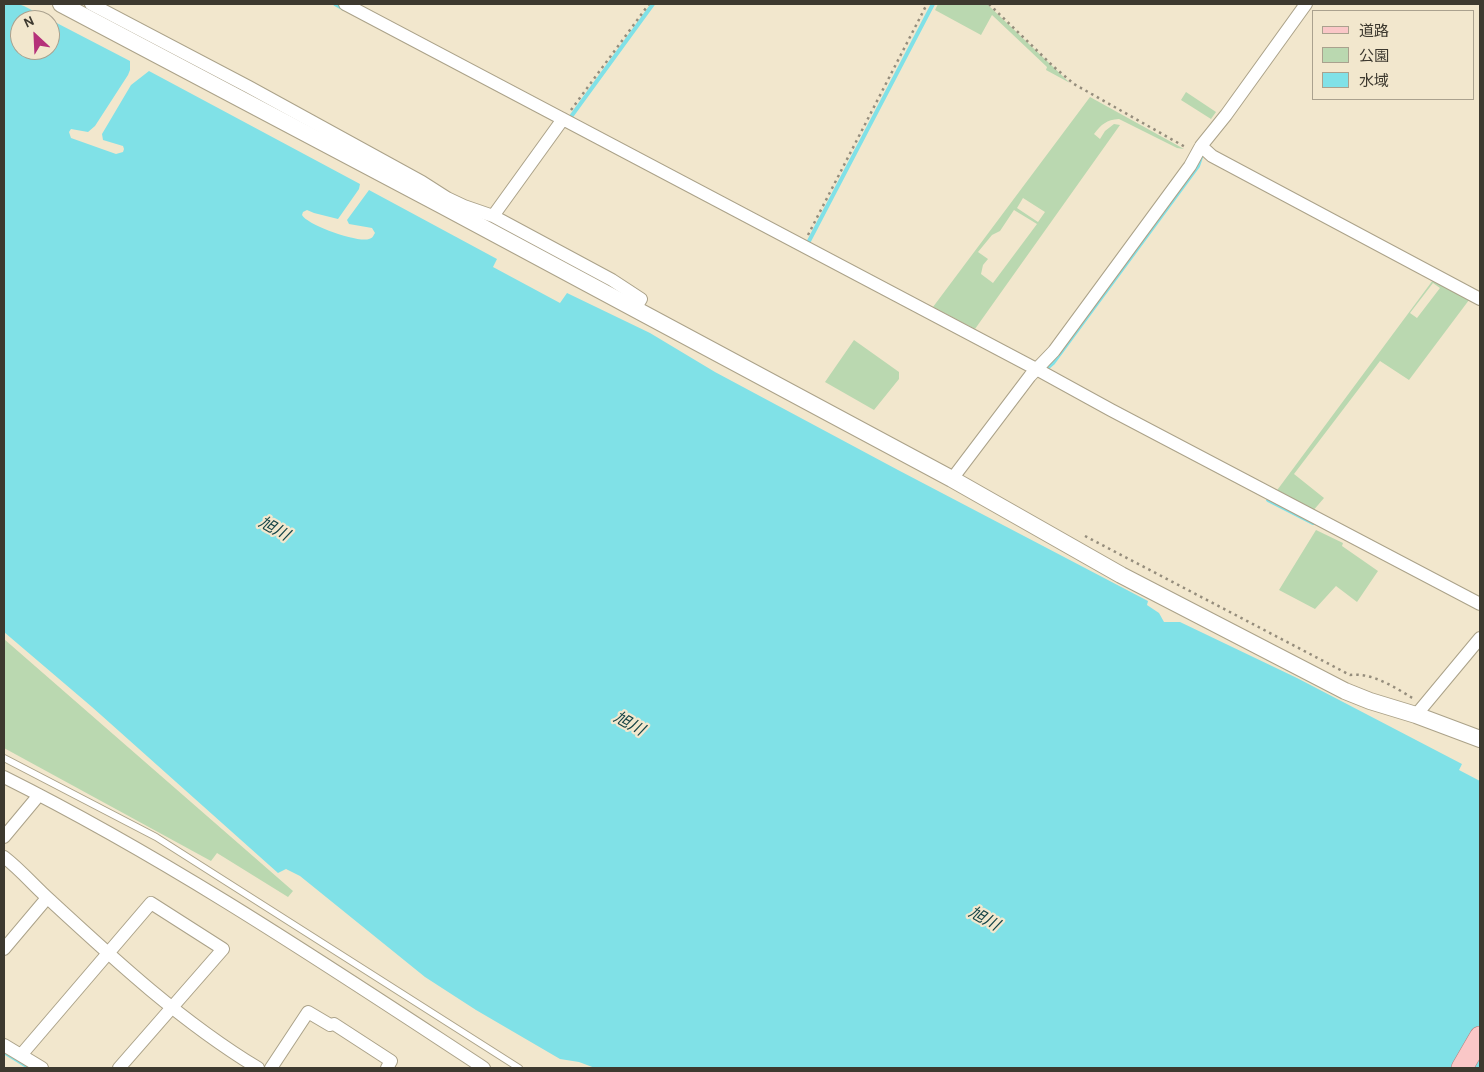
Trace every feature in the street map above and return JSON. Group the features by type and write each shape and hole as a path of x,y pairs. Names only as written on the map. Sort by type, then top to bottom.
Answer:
{"main road":[{"path":"1462,1068 1480,1037"}],"street":[{"path":"60,4 445,202 635,309 952,479 1121,574 1346,691 1370,701 1420,710 1478,740"},
{"path":"91,4 422,182 445,202 493,216 612,280 641,299 635,309"},
{"path":"345,4 560,122 803,245 1037,372 1480,604"},
{"path":"952,479 1072,328 1306,4"},
{"path":"493,216 560,122"},
{"path":"1202,150 1479,297"},
{"path":"1420,710 1480,638"},
{"path":"4,777 171,868 272,930 484,1068"},
{"path":"4,837 39,795"},
{"path":"4,857 47,898 172,1008 207,1035 258,1068"},
{"path":"4,949 47,898"},
{"path":"21,1055 152,903 223,949 119,1068"},
{"path":"271,1068 308,1012 330,1025 334,1024 391,1060 387,1068"},
{"path":"4,1045 42,1068"}],"lane":[{"path":"4,758 156,837 519,1068"}],"path":[{"path":"560,122 571,110 649,4"},
{"path":"803,245 927,4"},
{"path":"989,4 1074,84 1202,150"},
{"path":"1081,534 1350,675 1359,673 1401,691 1420,710"}],"green space":[{"path":"938,4 987,4 1070,83 1046,70 1047,67 992,15 981,35 935,10"},
{"path":"1186,92 1216,112 1211,119 1181,100"},
{"path":"1090,97 1184,149 1177,148 1119,119 1105,123 1094,134 1100,139 1105,131 1114,124 1120,125 975,329 933,307","holes":["1023,198 1045,212 1038,222 1017,208","1014,210 1037,224 993,283 981,274 983,265 988,259 978,252 992,235 1000,231"]},
{"path":"1433,280 1469,300 1409,380 1380,361 1294,474 1324,498 1312,512 1275,493","holes":["1433,283 1440,288 1417,318 1410,313"]},
{"path":"854,340 899,372 899,379 874,410 825,382"},
{"path":"1316,530 1343,543 1342,546 1378,571 1357,602 1336,586 1315,609 1279,590"},
{"path":"4,639 293,891 288,897 217,853 211,861 4,748"}],"water":[{"name":"旭川","path":"4,4 18,4 32,10 10,10 10,60 60,60 60,25 130,61 128,75 95,126 88,132 71,129 69,132 71,138 116,154 123,152 123,146 103,140 102,134 131,85 149,71 360,184 359,189 338,219 307,210 303,212 302,215 313,224 344,236 363,240 371,238 375,233 372,228 349,224 347,220 369,190 497,259 493,267 560,303 567,293 650,333 715,372 1148,601 1147,605 1159,613 1164,622 1180,622 1297,678 1462,764 1459,770 1480,781 1480,1068 595,1068 579,1062 560,1059 476,1010 425,977 300,876 286,869 278,873 92,707 4,632"}],"waterway":[{"path":"335,4 344,9"},
{"path":"570,118 653,4"},
{"path":"809,241 933,4"},
{"path":"1045,370 1053,363 1198,166 1201,157"},
{"path":"1268,500 1313,523"},
{"path":"4,1052 30,1068"}]}
